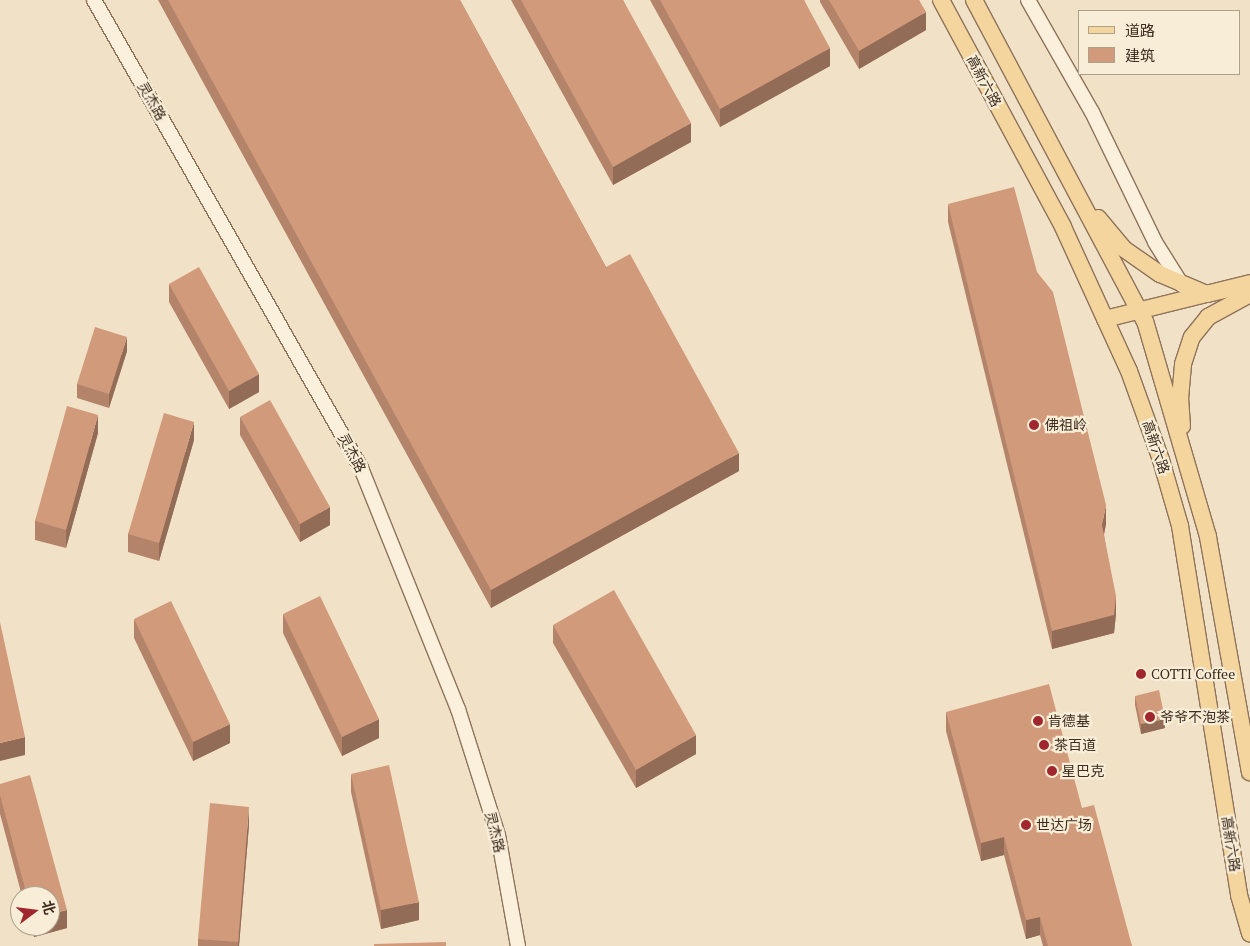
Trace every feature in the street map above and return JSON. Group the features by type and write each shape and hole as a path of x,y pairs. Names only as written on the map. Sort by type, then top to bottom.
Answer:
{"main road":[{"name":"高新六路","path":"940,0 1063,227 1108,325 1161,460 1180,526 1240,896 1250,934"},
{"name":"高新六路","path":"974,0 1079,194 1142,316 1208,537 1250,772"},
{"path":"1079,194 1124,249 1182,285 1207,294 1229,289"},
{"path":"1108,325 1250,283"},
{"path":"1142,316 1250,294"},
{"path":"1185,460 1180,399 1183,364 1192,337 1208,317 1250,294"},
{"path":"1240,896 1245,946"}],"street":[{"name":"灵杰路","path":"94,0 361,468 458,709 498,835 518,946"},
{"path":"1028,0 1092,112 1155,242 1182,285"}],"building":[{"path":"168,0 460,0 606,267 630,254 739,453 491,590"},
{"path":"521,0 623,0 691,123 613,167"},
{"path":"660,0 804,0 830,48 720,109"},
{"path":"829,0 919,0 926,12 859,51"},
{"name":"佛祖岭","path":"1014,187 1037,272 1053,292 1106,505 1102,525 1116,596 1114,615 1052,631 948,204"},
{"path":"199,267 259,374 229,391 169,284"},
{"path":"95,327 127,337 109,394 77,384"},
{"path":"270,400 330,507 300,524 240,417"},
{"path":"67,406 98,415 66,530 35,521"},
{"path":"164,413 194,422 159,543 128,534"},
{"path":"614,590 696,735 636,770 553,625"},
{"path":"320,596 379,719 342,737 283,614"},
{"path":"171,601 230,724 193,742 134,619"},
{"path":"0,622 25,737 0,743"},
{"name":"世达广场","path":"1049,684 1082,808 1094,805 1132,946 1048,946 1040,917 1026,920 1004,837 981,843 946,712"},
{"name":"爷爷不泡茶","path":"1159,690 1165,719 1141,724 1135,696"},
{"path":"389,765 419,902 381,910 351,774"},
{"path":"30,775 67,910 60,912 60,886 24,886 0,795 0,784"},
{"path":"210,803 249,807 238,942 198,939"},
{"path":"446,942 446,946 374,946 374,944"}],"place":[{"name":"佛祖岭","path":"1034,425"},
{"name":"COTTI Coffee","path":"1141,674"},
{"name":"爷爷不泡茶","path":"1150,717"},
{"name":"肯德基","path":"1038,721"},
{"name":"茶百道","path":"1044,745"},
{"name":"星巴克","path":"1052,771"},
{"name":"世达广场","path":"1026,825"}]}
